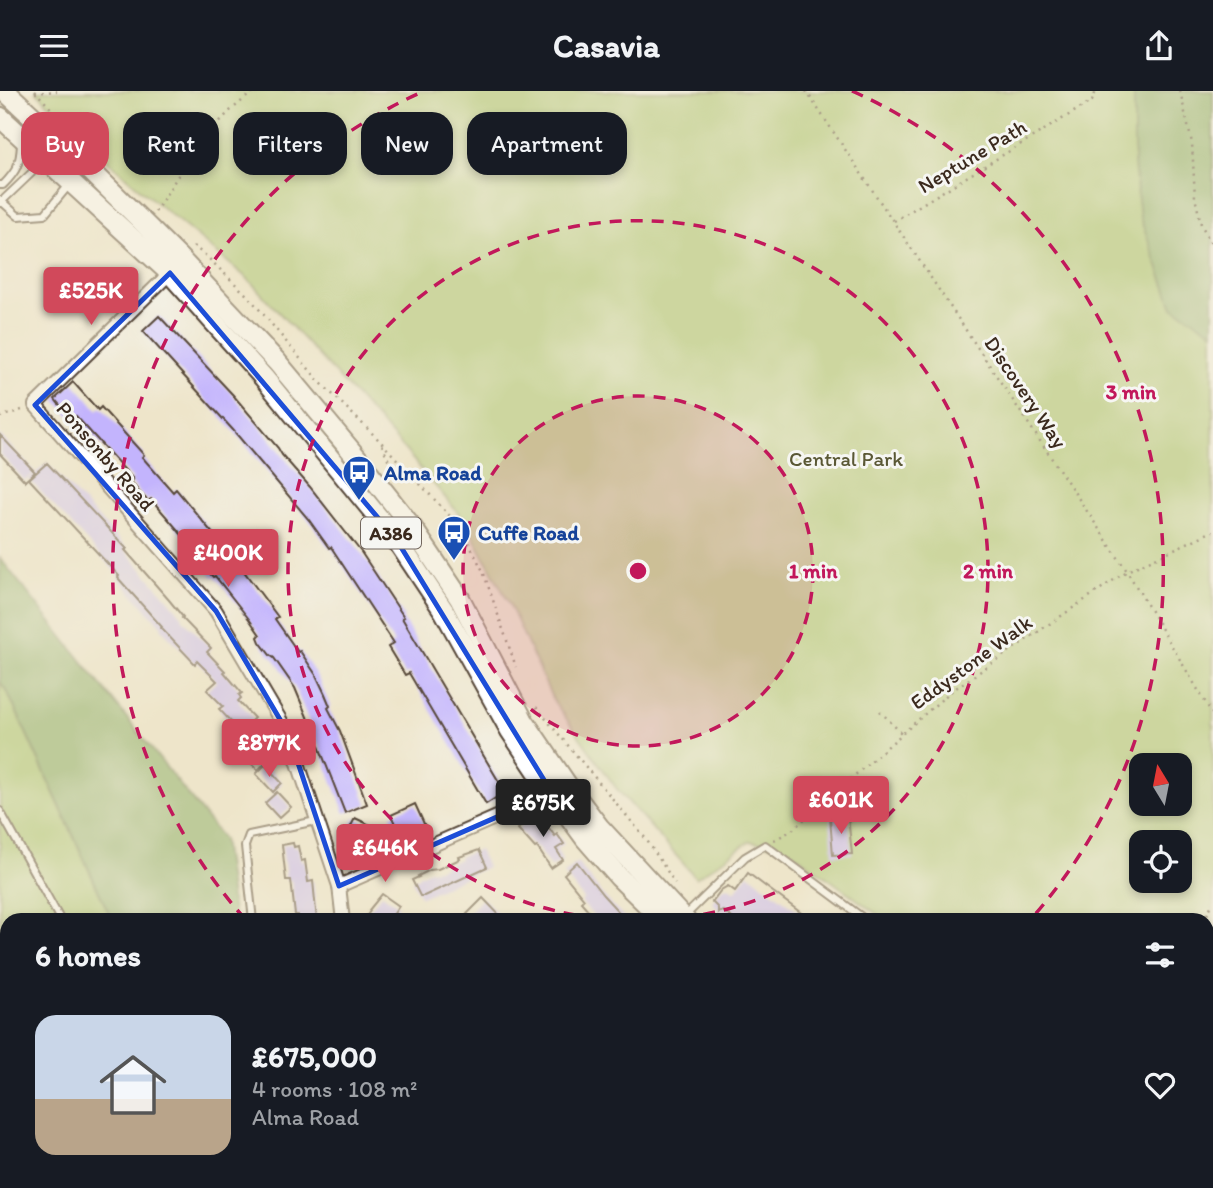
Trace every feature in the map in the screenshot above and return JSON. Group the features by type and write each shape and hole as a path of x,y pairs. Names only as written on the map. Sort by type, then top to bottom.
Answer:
{"main road":[{"name":"A386","path":"5,91 27,112"},
{"name":"A386","path":"0,117 21,136"},
{"name":"A386","path":"63,175 170,273 264,378 396,539 444,611 510,730 552,793 585,838 619,877 663,913"},
{"name":"A386","path":"94,175 159,237 277,362 411,526 460,599 523,720 567,785 665,913"}],"street":[{"name":"Ponsonby Road","path":"170,273 35,405 216,611 288,733 339,885 341,913"},
{"path":"339,885 552,793"}],"lane":[{"path":"0,185 4,185 16,172 21,156"},
{"path":"30,175 1,202 18,216 45,214 71,182 82,175"},
{"path":"0,811 57,913"},
{"path":"252,913 245,846 249,835 316,821"},
{"path":"677,913 745,857 765,845 856,913"}],"path":[{"path":"159,237 155,210 169,188 198,144 254,91"},
{"name":"Discovery Way","path":"806,91 1127,571 1213,715"},
{"name":"Neptune Path","path":"894,221 1092,101 1097,91"},
{"path":"1181,91 1192,143 1195,197 1200,224 1213,247"},
{"path":"0,417 35,405"},
{"name":"Eddystone Walk","path":"765,845 791,831 950,692 1127,571 1213,531"},
{"path":"880,711 902,734"}],"highlighted area":[{"path":"170,273 396,539 552,793 339,886 288,733 216,611 35,405"}],"green space":[{"name":"Central Park","path":"36,91 1213,91 1213,913 875,913 788,849 750,841 696,878 617,789 553,700 509,603 465,521 399,443 248,279 124,175 219,175 219,112 123,112 123,174 109,161 109,112 56,112"},
{"path":"1134,91 1213,91 1213,332 1173,307 1140,218 1134,164"},
{"path":"0,558 223,839 233,913 109,913 7,691 0,682"},
{"path":"0,682 7,691 109,913 0,913"}],"building":[{"path":"159,316 233,395 361,552 404,617 402,618 505,792 486,804 409,673 405,675 388,647 394,643 331,547 329,548 309,520 233,430 143,331"},
{"path":"73,382 98,410 101,407 173,492 176,489 278,617 275,619 316,675 367,804 345,813 295,688 260,642 260,635 249,619 151,499 148,501 139,492 130,481 133,479 76,416 73,419 55,399"},
{"path":"0,435 35,472 25,481 0,454"},
{"path":"47,463 127,549 125,550 182,618 211,648 207,652 242,693 238,701 254,718 249,723 258,733 255,735 274,754 258,770 244,756 251,749 232,729 235,726 219,709 223,706 207,690 217,681 197,661 195,664 161,628 119,576 29,479"},
{"path":"265,765 282,783 273,792 256,774"},
{"path":"277,792 291,807 279,818 265,803"},
{"path":"415,804 425,826 401,837 391,815"},
{"path":"533,814 538,819 541,818 564,844 556,849 563,860 551,868 537,847 535,848 518,829"},
{"path":"848,816 852,854 833,855 830,818"},
{"path":"355,818 379,829 369,852 344,840"},
{"path":"293,843 294,847 298,846 301,861 305,860 308,882 313,881 316,913 295,913 291,880 286,880 282,845"},
{"path":"479,850 487,867 420,896 412,880"},
{"path":"577,862 620,913 591,913 581,902 584,899 564,874"},
{"path":"748,873 801,913 718,913 718,908 712,902 721,890 728,886 735,891"},
{"path":"382,894 399,906 394,913 369,913"},
{"path":"483,898 497,913 468,913"}],"place":[{"name":"Alma Road","path":"359,502"},
{"name":"Cuffe Road","path":"454,562"}]}
